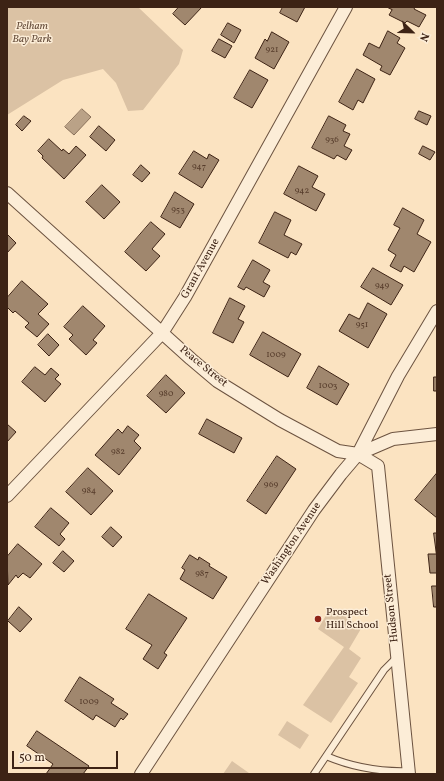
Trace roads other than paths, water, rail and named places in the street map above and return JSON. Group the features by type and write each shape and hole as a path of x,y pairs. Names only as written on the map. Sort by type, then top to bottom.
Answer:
{"street":[{"name":"Grant Avenue","path":"7,496 162,333 185,297 346,7"},
{"name":"Peace Street","path":"7,193 217,381 280,420 338,451 358,454"},
{"name":"Washington Avenue","path":"141,774 314,510 340,474 358,454 398,376 437,311"},
{"path":"358,454 393,439 437,434"},
{"name":"Hudson Street","path":"358,454 378,466 409,773"}],"lane":[{"path":"314,774 384,670 397,657"},
{"path":"326,756 360,767 409,773"}],"place":[{"name":"Prospect Hill School","path":"318,619"}],"park label":[{"name":"Pelham Bay Park","path":"32,33"}]}
